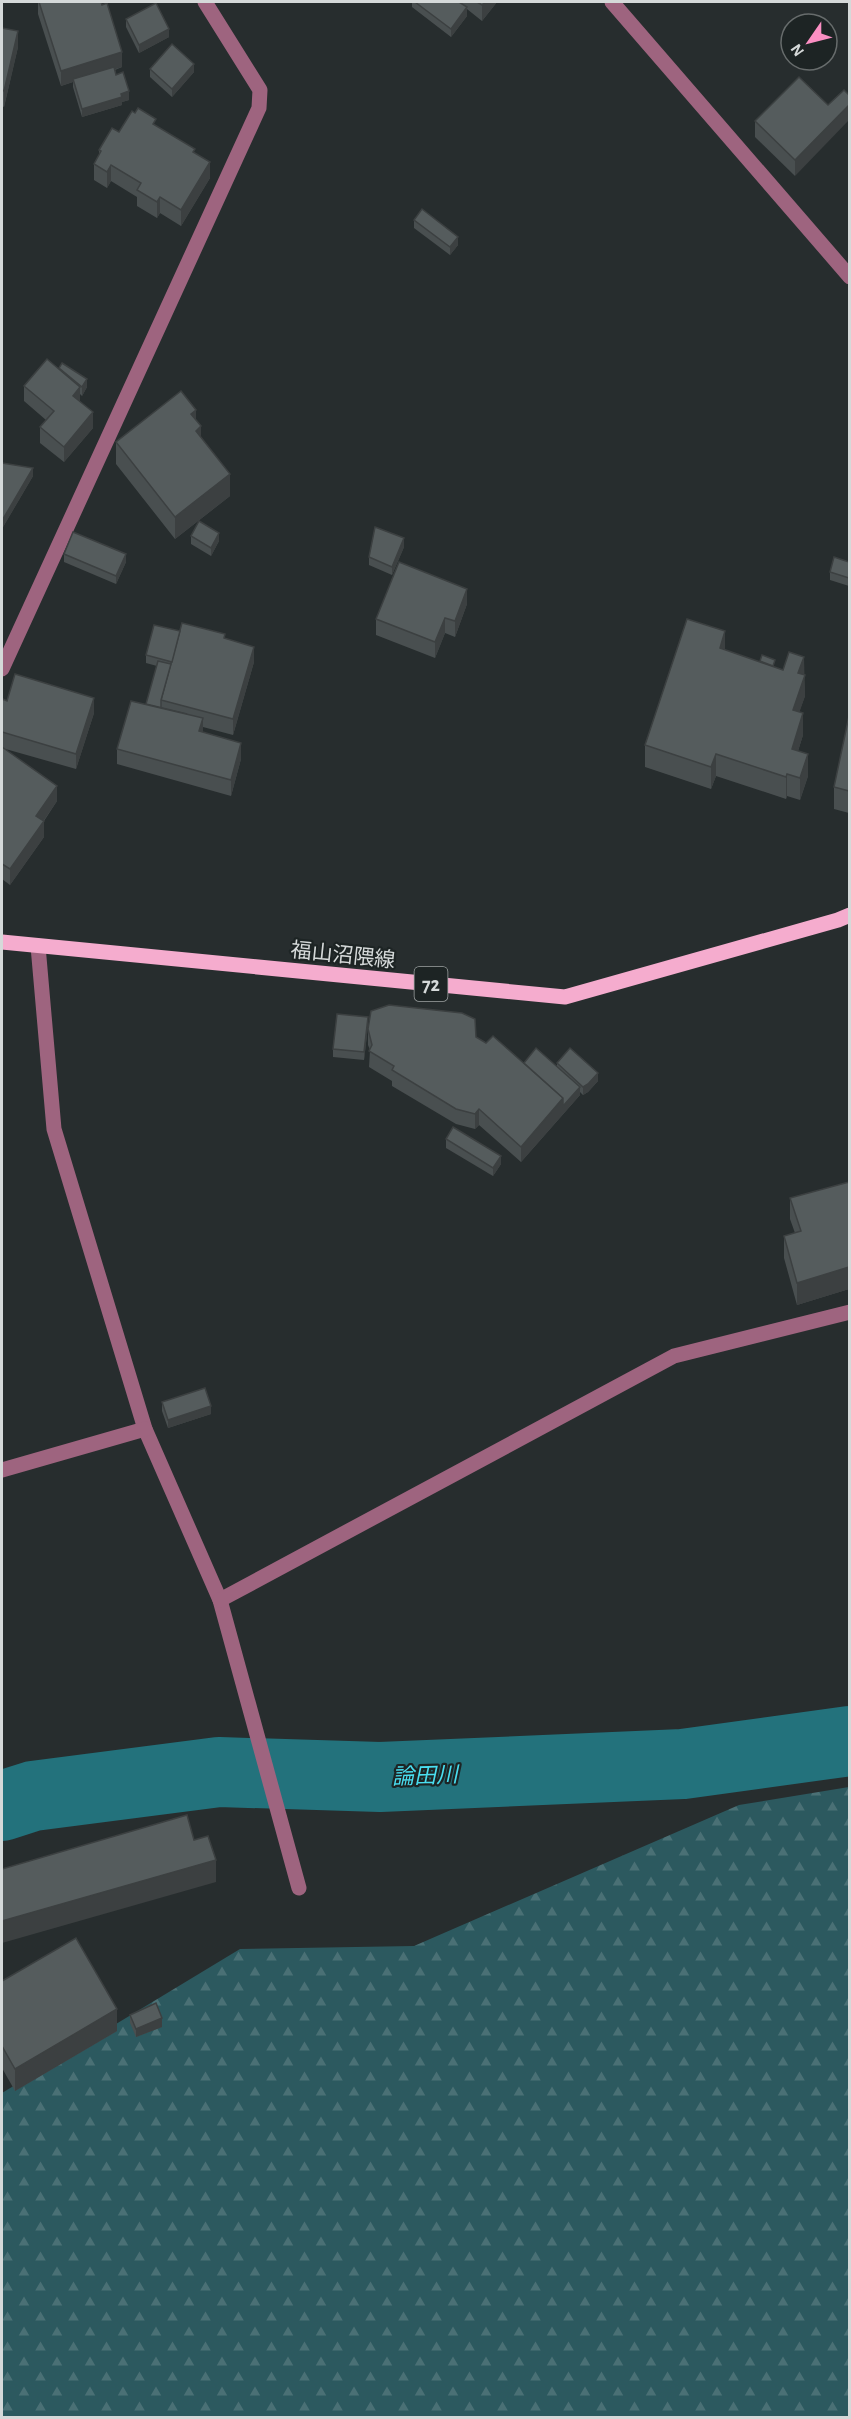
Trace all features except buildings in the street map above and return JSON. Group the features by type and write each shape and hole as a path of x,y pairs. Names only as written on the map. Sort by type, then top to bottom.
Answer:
{"main road":[{"name":"福山沼隈線","path":"2,942 564,998 849,915"}],"street":[{"path":"2,669 259,108 260,90 205,2"},
{"path":"612,2 849,277"},
{"path":"38,946 54,1129 145,1429 220,1600 299,1888"},
{"path":"220,1600 674,1356 849,1312"},
{"path":"2,1470 145,1429"}],"green space":[{"path":"849,1787 849,2417 2,2418 2,2093 240,1949 414,1946 739,1805"}],"waterway":[{"name":"論田川","path":"2,1806 33,1796 219,1772 380,1777 683,1764 850,1741"}]}
